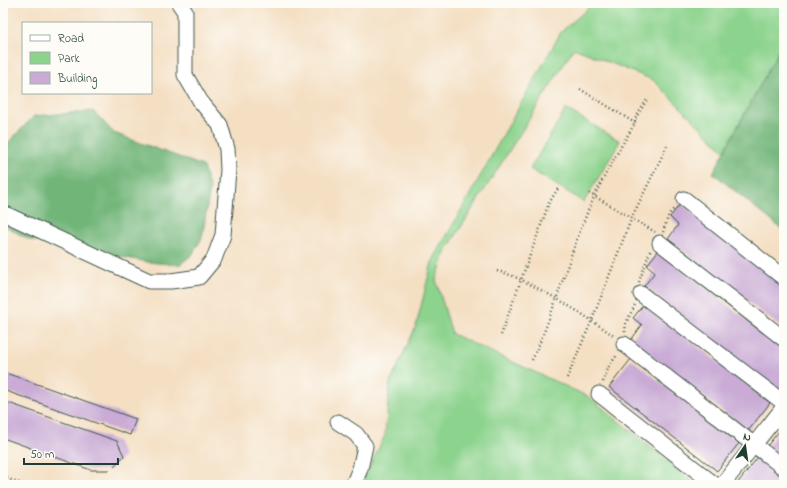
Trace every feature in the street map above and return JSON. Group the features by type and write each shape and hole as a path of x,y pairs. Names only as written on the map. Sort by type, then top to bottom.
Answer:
{"street":[{"path":"3,213 149,281 171,281 199,277 214,259 222,235 228,170 227,149 220,125 201,102 185,75 185,12 179,3"},
{"path":"684,199 784,278"},
{"path":"658,238 784,339"},
{"path":"641,294 784,403"},
{"path":"624,344 784,468"},
{"path":"599,394 715,485"},
{"path":"722,485 784,407"},
{"path":"338,422 356,434 365,446 360,469 353,485"}],"path":[{"path":"580,89 635,123"},
{"path":"532,360 595,196 612,161 648,98"},
{"path":"567,378 592,320 632,217 667,146"},
{"path":"501,334 549,203 559,186"},
{"path":"590,192 632,217 658,238"},
{"path":"497,271 521,279 557,298 592,320 624,344"},
{"path":"3,477 25,485"}],"green space":[{"path":"594,3 784,3 784,41 724,151 653,80 574,48 446,251 436,280 452,334 589,397 697,485 415,485 402,481 383,482 381,485 361,485 385,435 390,383 416,326 432,262 561,32"},
{"path":"784,41 784,231 713,173"},
{"path":"566,109 620,141 584,202 530,169"},
{"path":"93,111 114,133 203,166 210,189 202,238 192,255 179,265 148,262 30,240 3,225 3,148 34,116"}],"building":[{"path":"681,203 784,284 784,330 668,239 678,225 670,217"},
{"path":"658,251 784,349 784,386 779,392 644,286 655,272 647,265"},
{"path":"644,304 770,403 748,431 631,340 642,325 633,318"},
{"path":"631,359 739,443 717,471 609,387"},
{"path":"3,372 136,419 130,435 3,390"},
{"path":"3,401 117,441 124,456 110,470 91,470 3,438"},
{"path":"784,425 784,459 767,446"},
{"path":"758,457 784,478 784,485 736,485"}]}
